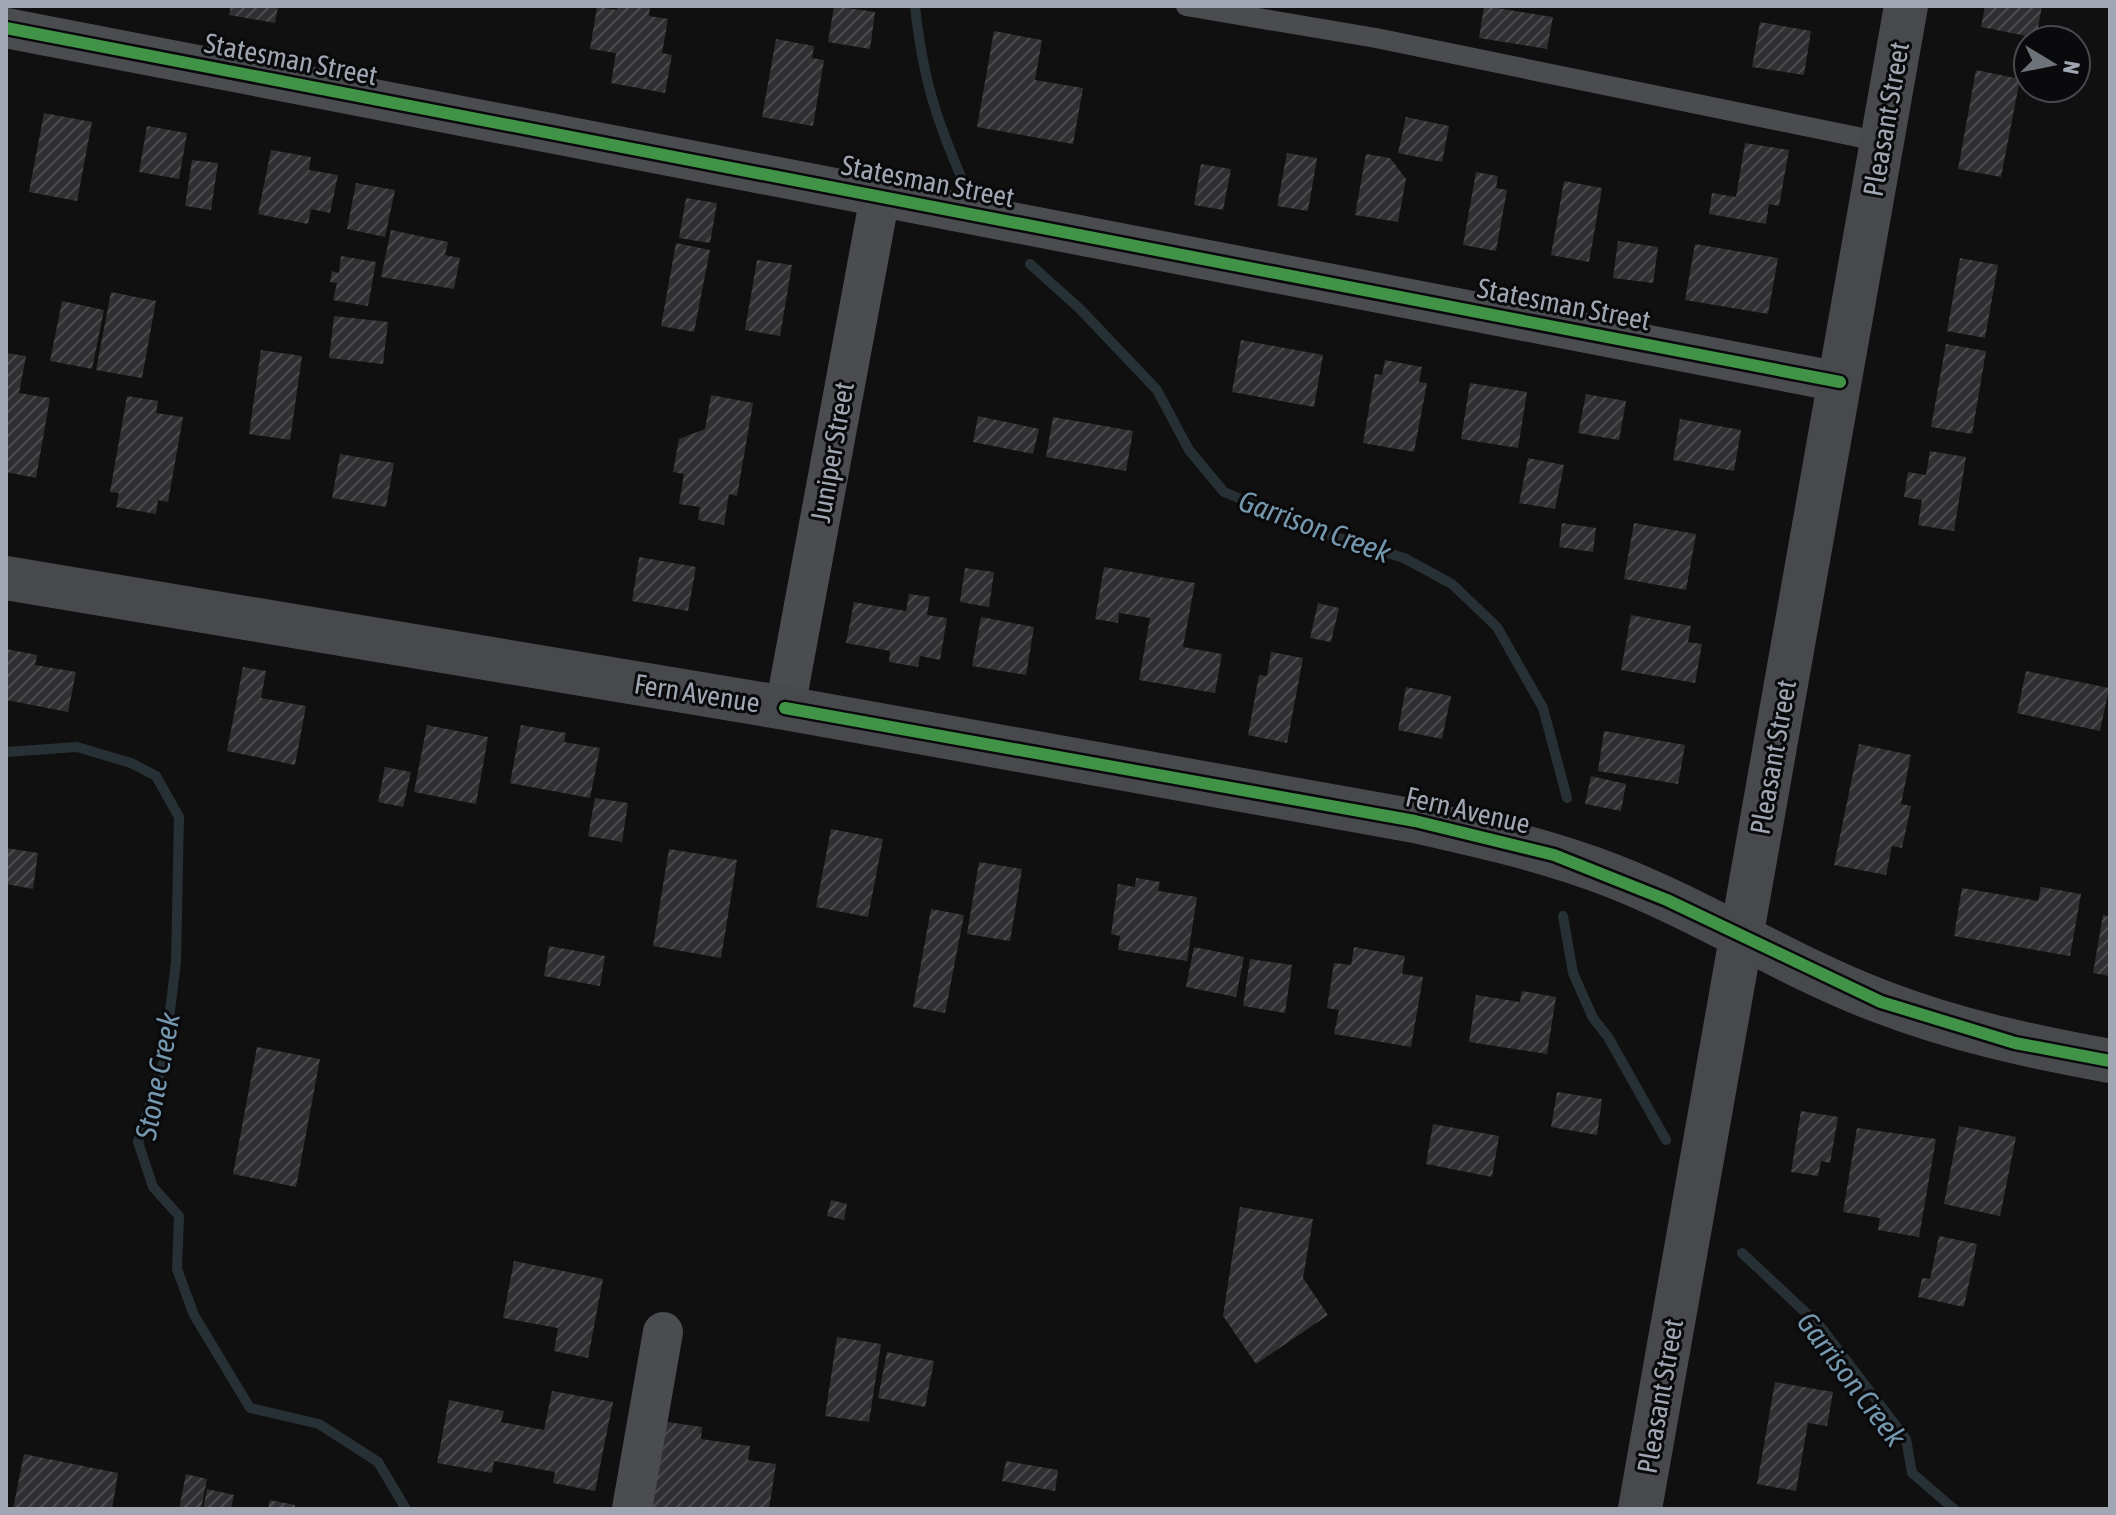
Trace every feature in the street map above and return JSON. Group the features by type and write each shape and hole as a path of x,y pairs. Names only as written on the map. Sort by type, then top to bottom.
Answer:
{"main road":[{"name":"Pleasant Street","path":"1640,1509 1906,6"},
{"name":"Fern Avenue","path":"6,578 785,708 1415,821 1487,837 1554,855 1615,877 1832,980 1922,1016 2015,1043 2110,1061"}],"street":[{"name":"Statesman Street","path":"6,28 1840,382"},
{"name":"Juniper Street","path":"785,708 880,196"},
{"path":"632,1509 663,1332"}],"lane":[{"path":"1186,6 1376,38 1882,142"}],"building":[{"path":"231,6 278,6 275,23 229,15"},
{"path":"617,6 650,6 649,16 668,19 662,53 672,55 665,93 611,83 616,53 590,49 597,7 617,10"},
{"path":"834,6 875,12 870,49 828,42"},
{"path":"1484,6 1553,17 1547,49 1479,38"},
{"path":"1985,6 2042,6 2039,24 2012,24 2012,33 1981,27"},
{"path":"1760,22 1811,31 1804,75 1752,67"},
{"path":"994,31 1042,40 1035,80 1083,88 1073,144 977,127"},
{"path":"776,39 814,46 812,58 824,60 813,126 762,117"},
{"path":"1976,70 2012,77 2012,104 2015,104 2001,177 1958,169"},
{"path":"44,113 92,122 77,201 29,192"},
{"path":"1406,117 1449,126 1442,162 1398,153"},
{"path":"147,126 187,133 179,179 139,172"},
{"path":"1745,143 1789,150 1779,206 1769,204 1766,224 1709,214 1712,193 1736,197"},
{"path":"271,150 311,157 309,170 338,175 330,213 311,209 308,224 258,214"},
{"path":"1287,153 1317,158 1308,211 1277,206"},
{"path":"1366,154 1390,158 1406,179 1398,222 1355,215"},
{"path":"192,160 218,163 211,210 185,206"},
{"path":"1201,164 1231,169 1223,210 1194,205"},
{"path":"1476,172 1498,176 1496,188 1507,190 1496,251 1463,245"},
{"path":"1564,181 1602,188 1589,262 1551,255"},
{"path":"356,183 395,190 385,237 347,229"},
{"path":"686,198 717,203 710,243 679,238"},
{"path":"391,230 448,242 445,255 460,258 454,289 381,277"},
{"path":"1618,241 1658,247 1653,283 1613,278"},
{"path":"676,243 710,250 694,332 661,326"},
{"path":"1695,244 1778,258 1768,314 1685,300"},
{"path":"341,256 376,262 368,306 333,300 337,283 330,282 332,271 339,273"},
{"path":"1960,258 1998,265 1985,338 1947,331"},
{"path":"757,260 792,265 780,336 745,330"},
{"path":"111,292 156,301 142,378 96,370"},
{"path":"62,301 104,310 92,369 50,361"},
{"path":"334,316 388,322 383,364 329,358"},
{"path":"1241,340 1323,355 1314,407 1232,392"},
{"path":"1946,344 1986,351 1972,434 1931,427"},
{"path":"261,350 302,356 290,440 249,434"},
{"path":"6,353 26,356 19,393 50,398 36,478 6,472"},
{"path":"1385,360 1422,367 1419,382 1427,383 1414,452 1363,443 1375,374 1382,375"},
{"path":"1470,383 1527,392 1518,448 1461,439"},
{"path":"1586,394 1626,401 1619,440 1578,433"},
{"path":"711,395 753,403 737,496 729,494 724,525 698,520 700,507 679,504 684,474 673,472 679,439 705,429"},
{"path":"127,396 158,401 156,413 183,417 168,502 158,500 156,514 116,507 119,493 110,492"},
{"path":"978,416 1039,429 1033,454 973,442"},
{"path":"1053,417 1133,431 1126,471 1046,457"},
{"path":"1680,419 1741,430 1734,471 1673,460"},
{"path":"1930,451 1966,457 1954,531 1918,525 1922,500 1904,497 1908,472 1926,475"},
{"path":"340,454 394,463 386,507 332,498"},
{"path":"1528,458 1564,465 1555,509 1519,503"},
{"path":"1562,523 1596,528 1593,552 1559,547"},
{"path":"1634,523 1696,534 1686,590 1624,579"},
{"path":"639,557 696,567 688,611 632,601"},
{"path":"1104,567 1195,583 1183,647 1222,654 1215,693 1139,680 1150,618 1119,613 1118,623 1095,619"},
{"path":"965,568 994,572 989,607 960,602"},
{"path":"909,594 930,597 927,615 947,618 940,660 920,656 918,667 889,662 890,651 846,643 854,602 906,611"},
{"path":"1318,603 1339,608 1331,642 1310,638"},
{"path":"1631,615 1691,626 1688,642 1702,644 1695,683 1621,670"},
{"path":"981,617 1034,627 1026,675 972,666"},
{"path":"6,649 37,655 35,665 76,672 68,712 6,700"},
{"path":"1271,652 1303,658 1287,743 1248,735 1259,675 1267,676"},
{"path":"243,667 266,671 261,698 306,706 295,765 227,751"},
{"path":"2026,671 2109,688 2100,731 2017,713"},
{"path":"1406,687 1451,696 1442,739 1398,730"},
{"path":"427,725 488,737 476,804 414,792"},
{"path":"521,725 566,733 564,742 600,748 590,798 510,783"},
{"path":"1604,731 1685,745 1678,784 1598,771"},
{"path":"1859,744 1911,755 1901,804 1911,806 1902,848 1892,846 1886,875 1834,865"},
{"path":"385,767 411,772 403,807 378,802"},
{"path":"1591,776 1626,784 1621,811 1585,804"},
{"path":"595,798 628,803 622,842 588,836"},
{"path":"831,829 883,839 868,917 816,907"},
{"path":"6,848 38,853 33,889 6,884"},
{"path":"669,849 737,860 721,958 653,946"},
{"path":"979,862 1022,869 1010,941 967,934"},
{"path":"1136,878 1160,882 1158,891 1197,897 1187,961 1118,950 1120,936 1111,934 1118,884 1135,887"},
{"path":"2041,887 2081,894 2070,956 1954,936 1962,888 2038,901"},
{"path":"931,909 964,915 945,1013 913,1007"},
{"path":"2103,915 2110,917 2110,976 2093,973"},
{"path":"549,946 605,956 600,986 544,976"},
{"path":"1194,947 1244,957 1236,997 1186,987"},
{"path":"1354,947 1405,956 1402,974 1423,977 1411,1047 1334,1034 1339,1010 1327,1008 1334,963 1351,965"},
{"path":"1250,959 1292,965 1285,1013 1243,1006"},
{"path":"1522,991 1556,997 1547,1054 1469,1042 1476,995 1520,1002"},
{"path":"257,1047 320,1059 296,1187 233,1174"},
{"path":"1557,1092 1602,1099 1597,1135 1551,1127"},
{"path":"1801,1111 1838,1117 1830,1163 1821,1161 1818,1176 1791,1172"},
{"path":"1433,1124 1499,1136 1492,1177 1426,1164"},
{"path":"1959,1126 2016,1137 2000,1216 1944,1204"},
{"path":"1857,1128 1936,1139 1919,1237 1878,1230 1880,1218 1843,1212"},
{"path":"831,1200 847,1204 844,1220 827,1216"},
{"path":"1240,1207 1313,1219 1303,1278 1328,1315 1256,1364 1223,1316"},
{"path":"1939,1236 1977,1244 1964,1307 1918,1297 1922,1278 1930,1279"},
{"path":"514,1261 603,1279 588,1358 554,1351 558,1328 503,1318"},
{"path":"837,1337 881,1344 869,1422 825,1416"},
{"path":"887,1352 934,1361 925,1407 878,1398"},
{"path":"1775,1382 1833,1392 1827,1426 1808,1423 1796,1491 1757,1484"},
{"path":"552,1391 613,1402 595,1491 553,1483 555,1472 494,1461 492,1473 437,1463 449,1400 504,1411 501,1422 544,1430"},
{"path":"661,1421 702,1427 701,1439 750,1446 748,1460 776,1464 769,1509 648,1509"},
{"path":"24,1454 118,1473 112,1509 13,1509"},
{"path":"1006,1461 1058,1470 1055,1491 1002,1481"},
{"path":"186,1474 207,1479 201,1509 179,1509"},
{"path":"207,1489 234,1495 231,1509 203,1509"},
{"path":"270,1500 295,1505 294,1509 268,1509"}],"waterway":[{"name":"Garrison Creek","path":"915,6 932,99 965,186"},
{"name":"Garrison Creek","path":"1030,264 1080,309 1157,390 1189,450 1224,492 1326,534 1404,558 1452,584 1497,627 1543,708 1567,798"},
{"name":"Stone Creek","path":"6,752 77,747 131,763 156,776 179,817 176,962 164,1060 138,1142 153,1187 179,1216 177,1269 194,1315 250,1408 319,1424 378,1462 406,1509"},
{"name":"Garrison Creek","path":"1563,916 1573,973 1593,1018 1608,1037 1666,1140"},
{"name":"Garrison Creek","path":"1742,1253 1820,1326 1906,1439 1912,1473 1954,1509"}],"cycle path":[{"path":"6,28 1840,382"},
{"path":"785,708 1415,821 1554,855 1667,900 1881,1002 2015,1043 2110,1061"}]}
